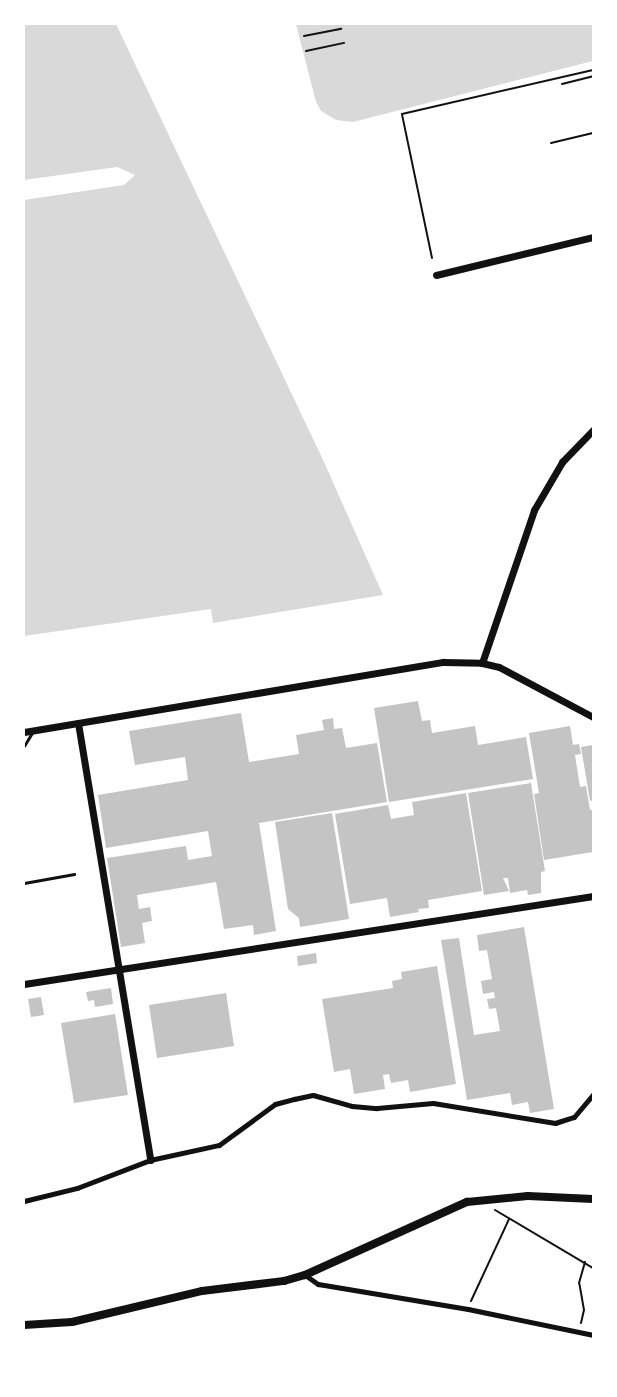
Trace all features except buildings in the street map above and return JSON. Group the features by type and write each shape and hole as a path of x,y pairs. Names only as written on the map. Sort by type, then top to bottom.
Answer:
{"main road":[{"path":"24,1325 72,1322 202,1291 284,1282 305,1275 447,1209 492,1198 528,1196 593,1199"}],"street":[{"path":"436,275 593,237"},
{"path":"482,663 534,510 562,462 593,430"},
{"path":"24,732 443,662 482,663 513,673 593,716"},
{"path":"78,724 117,970 150,1160"},
{"path":"24,984 593,896"},
{"path":"24,1201 77,1188 150,1160 219,1145 275,1104 313,1095 352,1106 377,1108 433,1103 555,1123 574,1117 593,1094"},
{"path":"305,1275 318,1284 468,1309 593,1335"}],"lane":[{"path":"24,746 33,730"},
{"path":"24,883 74,874"}],"path":[{"path":"304,36 341,28"},
{"path":"306,51 344,43"},
{"path":"432,258 402,114 593,70"},
{"path":"562,84 593,76"},
{"path":"551,143 593,133"},
{"path":"492,1198 496,1211 593,1268"},
{"path":"468,1308 509,1219"},
{"path":"579,1332 584,1310 579,1283 585,1262"}],"shaded area":[{"path":"24,24 116,24 324,462 383,595 213,623 211,609 24,636"},
{"path":"296,24 593,24 593,61 353,122 336,120 321,111 316,102"}],"pier":[{"path":"117,167 135,175 124,185 24,200 24,180"}]}
